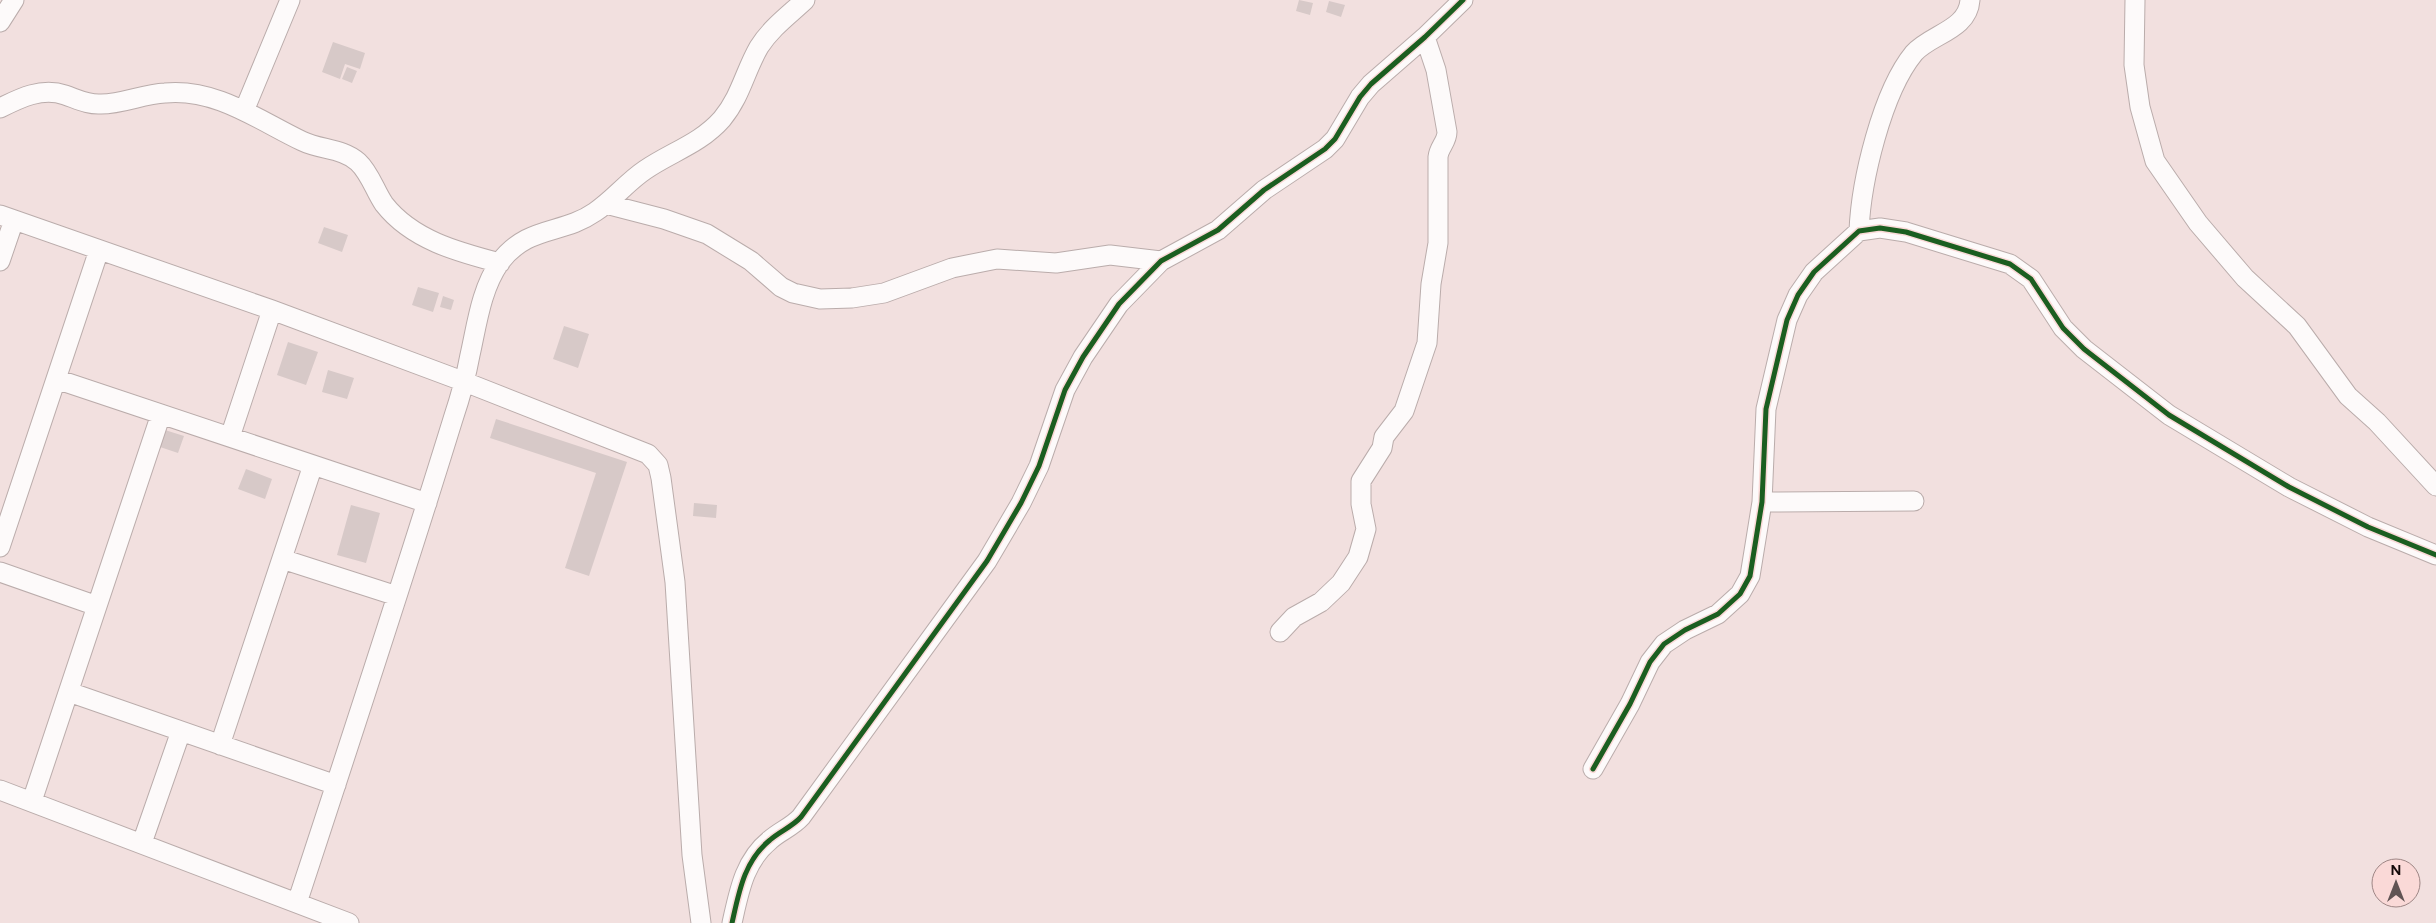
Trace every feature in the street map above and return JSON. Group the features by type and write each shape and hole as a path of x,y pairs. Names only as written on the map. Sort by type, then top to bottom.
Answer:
{"street":[{"path":"0,22 14,0"},
{"path":"244,111 290,0"},
{"path":"297,903 427,503 464,382 483,298 500,262 518,244 528,238 581,221 606,204 644,170 696,143 720,121 738,96 761,44 782,20 805,0"},
{"path":"732,923 742,879 756,854 772,838 801,817 987,561 1021,503 1039,466 1065,390 1083,357 1119,304 1161,261 1218,230 1264,190 1325,149 1335,139 1360,97 1371,84 1425,37 1463,0"},
{"path":"1859,231 1872,146 1881,118 1900,76 1915,53 1964,18 1969,9 1970,0"},
{"path":"2135,0 2134,65 2140,107 2155,161 2198,223 2245,278 2298,326 2348,396 2377,422 2436,486"},
{"path":"1280,632 1294,617 1321,602 1341,583 1358,557 1366,529 1361,504 1361,482 1382,448 1384,437 1404,411 1427,343 1431,284 1438,242 1438,156 1439,150 1448,138 1448,132 1436,70 1425,37"},
{"path":"0,108 20,98 42,93 64,95 76,100 100,104 175,92 209,96 244,111 303,142 351,156 364,168 384,203 398,219 422,235 465,254 500,262"},
{"path":"606,204 664,219 707,234 751,261 781,287 793,293 820,299 852,298 884,293 952,268 997,259 1056,263 1110,255 1161,261"},
{"path":"0,261 7,217 272,310 648,454 658,465 675,582 692,854 702,923"},
{"path":"1593,768 1630,704 1650,662 1664,644 1685,630 1718,614 1740,594 1750,576 1762,502 1766,409 1787,320 1798,295 1814,272 1859,231 1880,228 1906,232 2010,264 2031,279 2063,328 2084,349 2169,415 2289,487 2368,528 2436,555"},
{"path":"0,547 99,250"},
{"path":"230,437 272,310"},
{"path":"56,379 427,503"},
{"path":"32,801 161,414"},
{"path":"220,745 312,465"},
{"path":"1762,502 1914,501"},
{"path":"282,559 397,596"},
{"path":"0,572 97,606"},
{"path":"69,692 336,785"},
{"path":"142,844 181,731"},
{"path":"0,790 349,923"}],"building":[{"path":"1299,0 1313,3 1310,15 1296,11"},
{"path":"1329,1 1345,5 1341,17 1326,12"},
{"path":"333,42 365,53 360,69 345,64 340,79 322,72"},
{"path":"347,67 357,71 352,83 342,79"},
{"path":"324,227 348,235 342,252 318,243"},
{"path":"418,287 439,293 433,312 412,305"},
{"path":"443,296 454,300 451,310 440,307"},
{"path":"564,326 589,334 578,368 553,359"},
{"path":"288,342 318,352 306,385 277,375"},
{"path":"328,370 354,378 347,399 322,392"},
{"path":"496,419 627,462 589,576 565,568 596,473 490,438"},
{"path":"165,430 184,436 178,453 160,447"},
{"path":"246,469 272,479 265,499 238,489"},
{"path":"694,503 717,505 716,518 693,516"},
{"path":"351,505 380,513 366,563 337,555"}],"cycle path":[{"path":"732,923 744,878 754,857 770,840 801,817 987,561 1021,503 1039,466 1065,390 1083,357 1119,304 1161,261 1218,230 1264,190 1325,149 1335,139 1360,97 1371,84 1425,37 1463,0"},
{"path":"1593,769 1630,704 1650,662 1664,644 1685,630 1718,614 1740,594 1750,576 1762,502 1766,409 1787,320 1798,295 1814,272 1859,231 1880,228 1906,232 2010,264 2031,279 2063,328 2084,349 2169,415 2289,487 2368,527 2436,555"}]}
